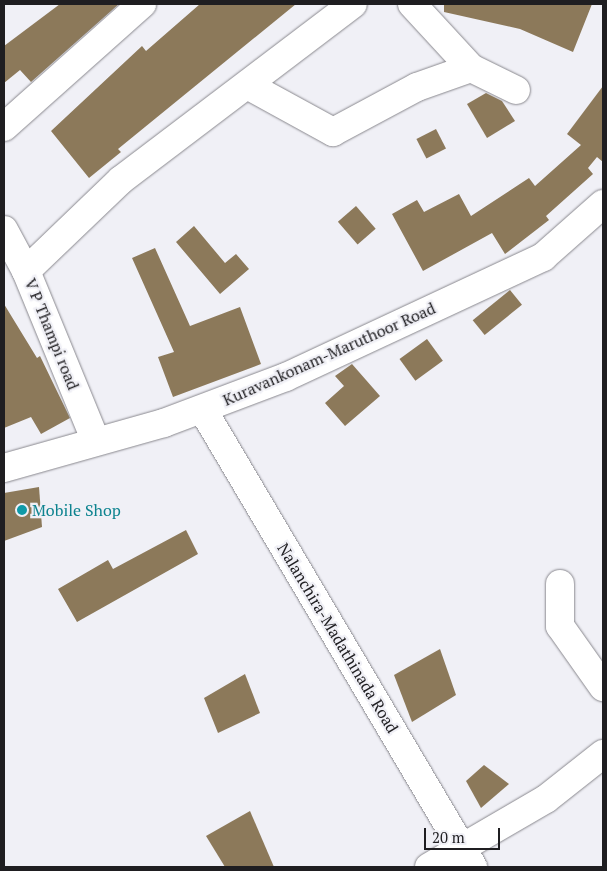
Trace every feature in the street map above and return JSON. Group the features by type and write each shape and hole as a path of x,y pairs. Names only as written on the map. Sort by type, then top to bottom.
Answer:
{"street":[{"path":"4,127 142,4"},
{"path":"26,272 121,180 248,86 353,4"},
{"path":"412,4 471,68 516,90"},
{"path":"248,86 333,132 417,87 471,68"},
{"name":"Kuravankonam-Maruthoor Road","path":"4,468 95,439 203,410 286,377 543,257 603,204"},
{"name":"V P Thampi road","path":"4,230 26,272 95,439"},
{"name":"Nalanchira-Madathinada Road","path":"203,410 468,858"},
{"path":"560,584 560,626 603,687"},
{"path":"429,867 468,858 603,754"}],"building":[{"path":"60,4 119,4 31,82 20,70 4,83 4,46"},
{"path":"200,4 296,4 118,149 121,152 89,178 51,131 142,46 146,51"},
{"path":"444,4 592,4 573,52 520,29 444,12"},
{"path":"603,86 603,162 597,157 588,168 593,174 546,216 549,220 505,254 492,233 423,271 392,214 417,200 424,212 459,194 471,216 529,178 535,186 581,145 567,134"},
{"path":"486,93 502,101 515,121 487,138 467,104"},
{"path":"436,129 446,149 426,159 416,139"},
{"path":"356,206 376,229 358,244 338,222"},
{"path":"194,226 225,263 236,254 249,269 220,294 176,242"},
{"path":"155,248 190,326 240,307 261,364 173,397 158,357 174,352 132,258"},
{"path":"510,290 522,305 485,335 473,320"},
{"path":"4,304 37,358 40,356 70,418 41,434 31,417 4,428"},
{"path":"427,339 443,361 415,381 399,359"},
{"path":"352,364 380,396 345,426 325,403 344,386 335,376"},
{"name":"Mobile Shop","path":"39,487 42,527 4,541 4,493"},
{"path":"186,530 198,554 77,622 58,589 108,560 113,569"},
{"path":"440,649 456,695 412,722 394,675"},
{"path":"245,674 260,713 218,733 204,698"},
{"path":"484,765 509,784 481,808 466,781"},
{"path":"250,811 274,867 225,867 206,836"}],"place":[{"name":"Mobile Shop","path":"22,510"}]}
